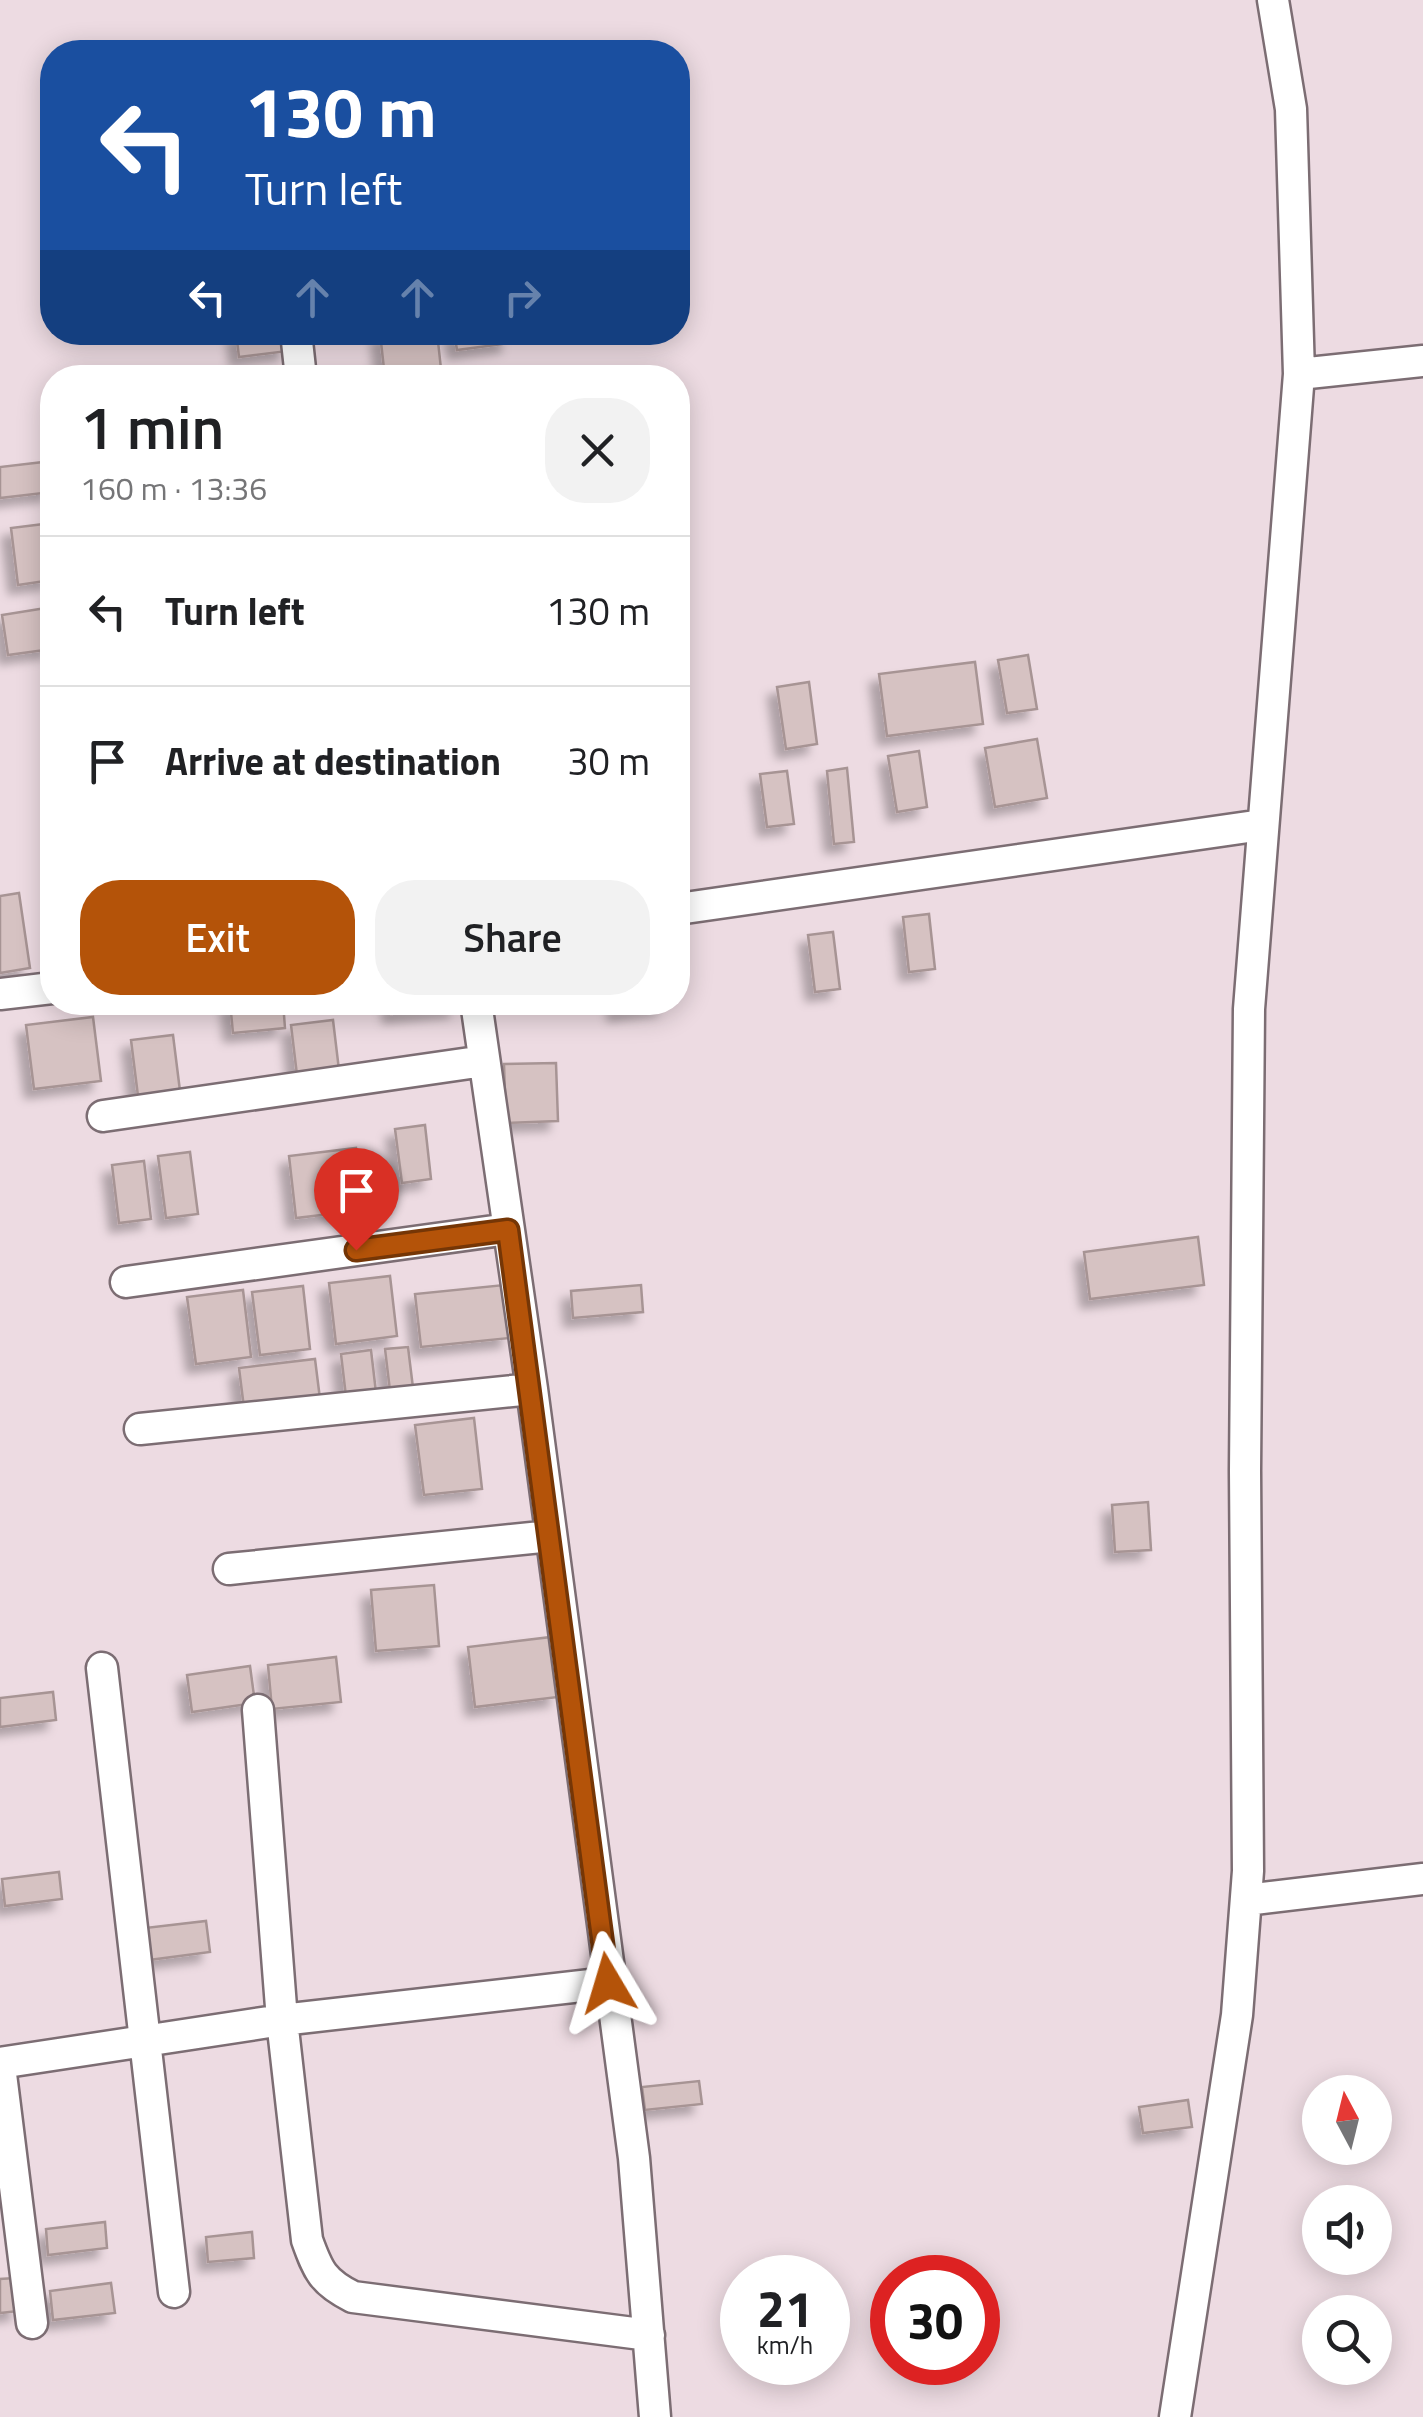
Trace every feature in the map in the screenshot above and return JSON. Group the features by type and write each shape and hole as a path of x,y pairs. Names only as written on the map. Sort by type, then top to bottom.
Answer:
{"street":[{"path":"1176,2417 1238,2014 1246,1900 1249,1009 1299,374 1292,109 1280,3"},
{"path":"1299,374 1423,361"},
{"path":"690,908 1262,825"},
{"path":"0,994 40,989"},
{"path":"478,1015 634,2158 655,2417"},
{"path":"103,1116 484,1061"},
{"path":"126,1282 508,1230"},
{"path":"140,1430 532,1390"},
{"path":"229,1569 551,1536"},
{"path":"102,1668 174,2292"},
{"path":"258,1710 282,2020 307,2240 328,2284 353,2297 649,2335"},
{"path":"1246,1900 1423,1879"},
{"path":"32,2324 0,2065 282,2020 608,1983"}],"building":[{"path":"238,345 287,345 288,351 239,357"},
{"path":"381,345 438,345 441,365 384,365"},
{"path":"456,345 495,345 457,350"},
{"path":"40,462 40,493 0,498 0,467"},
{"path":"40,524 40,582 18,585 11,528"},
{"path":"40,609 40,651 8,655 2,615"},
{"path":"1028,655 1037,709 1007,713 998,660"},
{"path":"975,662 983,724 887,736 879,674"},
{"path":"809,682 817,744 786,749 777,687"},
{"path":"1037,739 1047,798 995,807 985,748"},
{"path":"919,751 927,807 897,812 888,756"},
{"path":"847,768 854,842 834,844 827,771"},
{"path":"787,771 794,824 767,827 760,774"},
{"path":"19,893 30,968 0,973 0,896"},
{"path":"929,914 935,969 909,972 903,917"},
{"path":"833,932 840,989 815,992 808,935"},
{"path":"231,1015 284,1015 285,1028 233,1033"},
{"path":"93,1017 101,1081 34,1089 26,1025"},
{"path":"333,1020 339,1070 297,1075 291,1025"},
{"path":"173,1035 180,1091 138,1096 131,1040"},
{"path":"556,1063 558,1121 506,1123 504,1064"},
{"path":"425,1125 431,1179 402,1183 395,1129"},
{"path":"356,1148 364,1210 296,1218 289,1156"},
{"path":"190,1152 198,1214 166,1218 158,1156"},
{"path":"144,1161 151,1219 119,1223 112,1165"},
{"path":"1198,1237 1204,1285 1090,1299 1084,1252"},
{"path":"390,1276 397,1336 336,1344 329,1283"},
{"path":"504,1285 510,1338 421,1347 415,1294"},
{"path":"641,1285 643,1312 573,1318 571,1291"},
{"path":"303,1286 310,1349 260,1355 252,1292"},
{"path":"243,1290 251,1357 196,1364 187,1297"},
{"path":"408,1347 414,1396 391,1399 385,1349"},
{"path":"371,1350 377,1401 347,1405 341,1354"},
{"path":"315,1359 321,1407 245,1416 239,1368"},
{"path":"474,1418 482,1489 424,1495 415,1425"},
{"path":"1148,1502 1151,1550 1115,1552 1112,1505"},
{"path":"434,1585 439,1646 376,1651 371,1590"},
{"path":"551,1637 558,1697 475,1707 468,1647"},
{"path":"336,1657 341,1702 272,1709 268,1665"},
{"path":"250,1666 255,1703 192,1712 187,1675"},
{"path":"53,1692 56,1720 0,1727 0,1698"},
{"path":"59,1872 62,1899 5,1906 2,1879"},
{"path":"206,1921 210,1952 149,1960 145,1928"},
{"path":"699,2081 702,2104 645,2110 642,2087"},
{"path":"1188,2100 1192,2127 1143,2133 1139,2107"},
{"path":"105,2222 107,2248 48,2255 46,2229"},
{"path":"252,2232 254,2258 208,2262 206,2237"},
{"path":"15,2278 19,2311 0,2313 0,2279"},
{"path":"111,2283 115,2313 53,2320 50,2291"}],"route":[{"path":"356,1250 508,1230 608,1983"}]}
